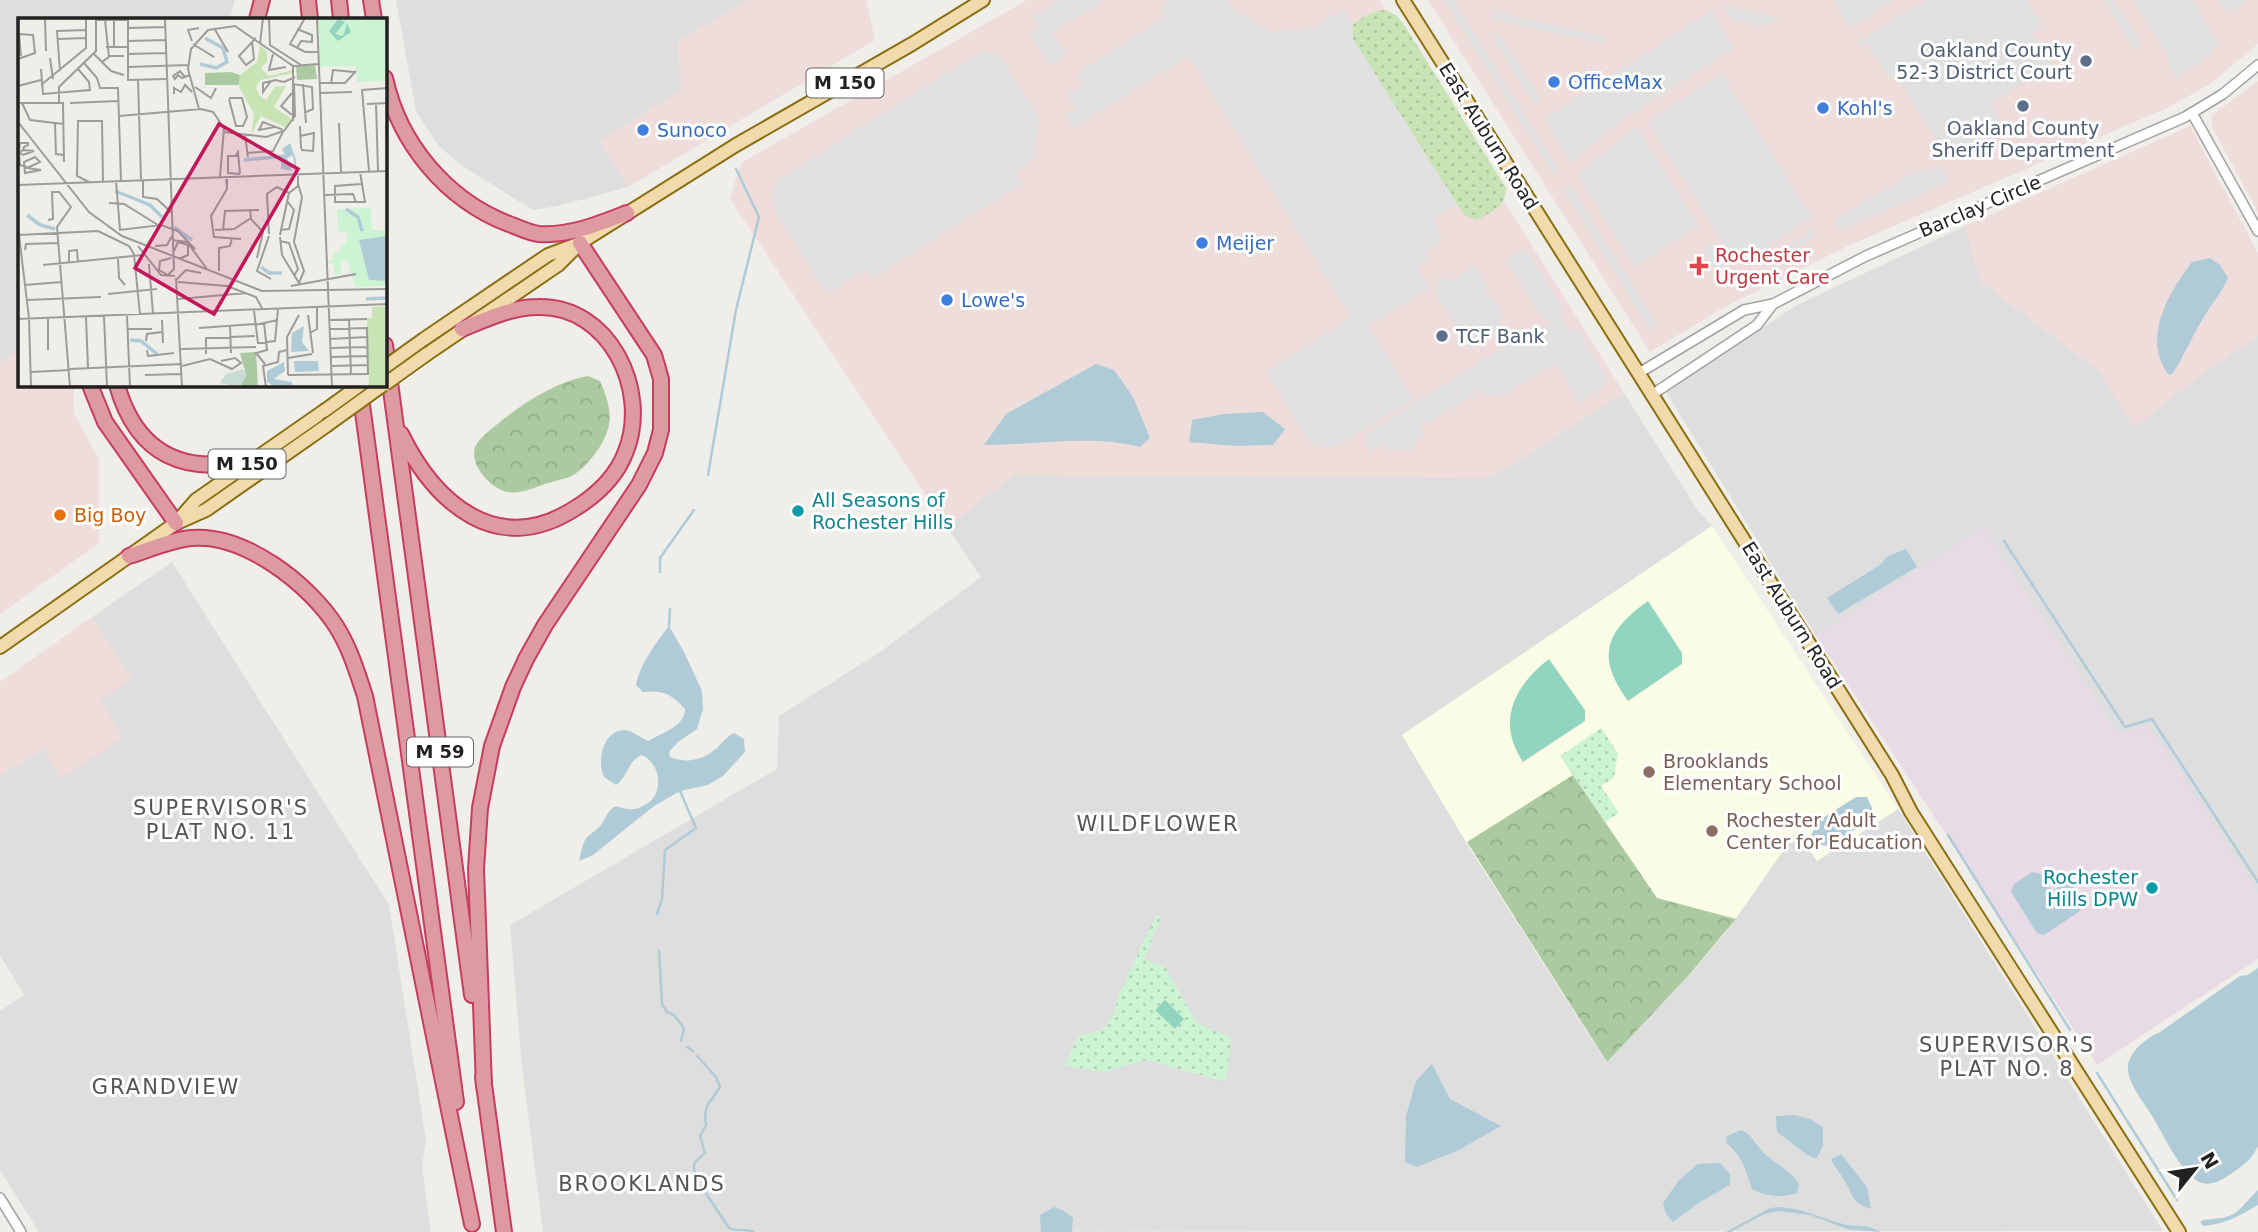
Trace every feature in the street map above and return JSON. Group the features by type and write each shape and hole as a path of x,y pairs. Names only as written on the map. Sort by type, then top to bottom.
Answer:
{"highway":[{"path":"257,18 262,0"},
{"path":"308,0 310,18"},
{"path":"339,0 341,18"},
{"path":"371,0 374,18"},
{"path":"387,89 411,144 436,175 481,211 536,234 558,234 582,229 628,213"},
{"path":"484,1086 476,869 480,808 492,746 526,659 545,625 639,485 655,453 661,430 661,379 654,355 580,243"},
{"path":"395,418 412,456 440,494 474,518 492,524 530,527 549,523 588,501 616,471 626,453 635,411 630,385 621,362 609,341 594,326 560,309 539,307 498,314 462,329"},
{"name":"M 59","path":"387,360 504,1232"},
{"path":"91,387 104,422 176,523"},
{"path":"118,387 123,407 135,427 167,455 186,463 209,467 255,458"},
{"name":"M 59","path":"360,387 473,1228"},
{"path":"129,556 191,538 211,539 252,552 297,583 316,601 336,626 350,652 365,696 473,1228"}],"main road":[{"name":"M 150","path":"387,366 548,255 580,243 736,145 983,0"},
{"name":"East Auburn Road","path":"1403,0 1892,775 1911,812 2179,1232"},
{"name":"M 150","path":"387,382 558,265 580,243"},
{"name":"M 150","path":"176,523 196,500 357,387"},
{"name":"M 150","path":"176,523 205,510 380,387"},
{"path":"0,647 176,523"}],"street":[{"name":"Barclay Circle","path":"1639,373 1744,310 1773,304 1866,256 2192,113 2235,86 2258,65"},
{"path":"2192,113 2258,231"},
{"name":"Barclay Circle","path":"1653,394 1757,325 1773,304"},
{"path":"0,1198 21,1232"}],"shaded area":[{"path":"0,0 235,0 230,18 18,18 18,351 0,363"},
{"path":"396,0 749,0 678,41 682,90 600,141 628,187 533,210 459,164 438,145 416,111"},
{"path":"749,0 866,0 875,40 628,187 600,141 682,90 678,41"},
{"path":"1027,0 1379,0 1624,393 1491,478 1014,475 947,527 730,199 741,163"},
{"path":"1061,0 1105,0 1052,32 1066,55 1050,65 1030,32 1039,26 1033,17"},
{"path":"1167,0 1227,0 1233,9 1271,32 1310,29 1344,9 1353,25 1353,39 1457,204 1435,219 1441,238 1437,245 1426,252 1430,259 1417,267 1430,288 1369,326 1413,399 1339,445 1321,447 1310,442 1266,372 1351,317 1189,56 1073,128 1065,116 1077,108 1068,95 1084,84 1077,74 1163,18 1163,6"},
{"path":"1428,0 2258,0 2258,44 2210,84 2167,108 1850,245 1728,305 1650,352"},
{"path":"1444,0 1453,0 1559,170 1553,173"},
{"path":"1834,0 1895,0 1850,28"},
{"path":"1926,0 2027,0 2043,26 2032,33 2052,66 1991,103 2003,123 1947,157 1896,75 1890,78 1867,44 1861,47 1858,42"},
{"path":"2104,0 2114,0 2142,46 2135,50"},
{"path":"2134,0 2192,0 2219,43 2212,47 2215,53 2176,77 2167,61 2170,59"},
{"path":"2219,0 2245,0 2235,12 2233,10 2227,13"},
{"path":"1720,5 1779,18 1763,27 1733,20"},
{"path":"1712,10 1734,48 1618,123 1571,163 1545,119"},
{"path":"1494,12 1604,37 1603,44 1493,19"},
{"path":"1500,34 1541,101 1535,105 1493,38"},
{"path":"982,51 991,52 995,58 1000,56 1039,118 1034,160 1015,173 1021,184 873,278 866,269 827,294 777,214 773,194 778,180"},
{"path":"1722,74 1812,218 1737,265 1647,121"},
{"path":"2258,81 2258,212 2212,127 2212,115"},
{"path":"2190,126 2258,253 2258,336 2206,371 2134,428 2099,371 1981,282 1965,226"},
{"path":"1637,127 1699,226 1634,267 1578,175"},
{"path":"1942,167 1949,182 1839,231 1834,220 1911,174"},
{"path":"1571,187 1658,326 1651,330 1564,191"},
{"path":"1965,226 1981,282 2099,371 2134,427 2206,371 2258,336 2258,893 2148,726 2118,735 1983,528 1816,636 1666,392 1797,305"},
{"path":"1814,229 1818,234 1767,267 1764,261"},
{"path":"1711,242 1725,266 1717,271 1702,248"},
{"path":"1526,249 1564,308 1558,312 1570,331 1576,328 1608,379 1598,391 1579,403 1559,368 1553,365 1500,397 1483,394 1474,388 1475,394 1427,424 1422,419 1420,424 1424,437 1416,441 1415,450 1386,449 1384,442 1369,452 1364,435 1529,331 1534,336 1551,323 1550,318 1545,321 1506,261"},
{"path":"1474,266 1488,289 1484,294 1490,294 1505,316 1499,320 1500,325 1496,332 1469,349 1434,291 1437,286 1435,282 1443,276 1447,281 1452,280"},
{"path":"18,351 18,387 74,387 74,414 99,459 99,543 0,614 0,363"},
{"name":"WILDFLOWER","path":"1624,393 1697,509 1712,526 1402,735 1469,847 1606,1062 1727,931 1798,830 1817,861 1898,809 2163,1231 543,1232 522,1066 510,925 777,769 779,716 880,652 981,577 947,527 1014,475 1491,478"},
{"name":"Brooklands Elementary School","path":"1712,526 1898,809 1817,861 1797,831 1727,931 1607,1062 1469,847 1402,735"},
{"path":"1983,528 2117,734 2148,725 2258,893 2258,959 2097,1065 1816,636"},
{"path":"172,562 389,905 426,1140 422,1167 431,1232 39,1232 0,1170 0,1011 24,995 0,955 0,776 43,749 62,779 101,699 132,678 92,617"},
{"path":"92,617 132,678 101,700 123,738 61,779 43,749 0,776 0,682"}],"green space":[{"path":"1385,10 1396,15 1403,23 1506,188 1501,204 1477,220 1464,215 1353,39 1353,25 1356,22"},
{"path":"588,376 600,381 610,417 603,442 584,466 568,477 518,492 501,490 488,481 475,460 476,445 482,437 539,395 563,383"},
{"path":"1648,601 1682,653 1682,664 1628,701 1611,671 1610,645 1623,623"},
{"path":"1549,659 1585,710 1585,721 1523,762 1511,733 1513,706 1526,681"},
{"path":"1601,728 1618,753 1614,778 1601,786 1619,813 1605,822 1560,756"},
{"path":"1573,775 1657,898 1736,919 1688,976 1607,1062 1467,842"},
{"path":"1157,914 1161,917 1144,959 1165,967 1196,1022 1231,1038 1226,1082 1147,1060 1104,1072 1064,1066 1079,1036 1103,1030 1115,1013 1118,996"},
{"path":"1165,1000 1184,1019 1175,1029 1155,1010"}],"water":[{"path":"2210,258 2220,265 2228,278 2173,373 2169,375 2161,361 2158,346 2161,316 2192,262"},
{"path":"1096,364 1114,370 1133,397 1150,438 1140,447 1102,441 984,445 1006,414"},
{"path":"1263,412 1285,429 1273,445 1235,446 1189,442 1192,420 1224,414"},
{"path":"1906,549 1917,567 1838,614 1827,598 1880,565 1888,556"},
{"path":"669,626 702,691 703,709 697,729 678,742 669,752 670,757 683,760 700,758 712,752 734,733 744,739 745,752 723,776 708,785 680,791 654,806 593,855 579,861 585,840 599,827 612,808 639,808 656,794 657,772 648,759 642,755 637,758 616,785 604,777 601,756 606,742 616,732 626,730 649,741 677,725 684,715 685,709 671,696 661,692 643,692 636,685 645,662"},
{"path":"1856,797 1867,797 1872,808 1871,819 1828,846 1817,844 1811,836 1818,821"},
{"path":"2032,872 2041,874 2046,885 2053,890 2063,885 2073,886 2081,902 2080,911 2044,935 2037,933 2011,892 2014,884"},
{"path":"2258,968 2258,1146 2247,1161 2225,1178 2214,1183 2202,1183 2181,1165 2137,1093 2128,1072 2129,1060 2145,1041 2240,976 2248,975"},
{"path":"1432,1064 1450,1099 1501,1126 1459,1150 1417,1167 1405,1162 1406,1116 1416,1081"},
{"path":"1794,1115 1810,1119 1823,1127 1823,1146 1816,1159 1777,1132 1776,1116"},
{"path":"1741,1130 1795,1179 1799,1184 1797,1193 1774,1196 1752,1189 1740,1158 1726,1143 1727,1136"},
{"path":"1841,1154 1867,1187 1871,1209 1855,1200 1833,1163 1831,1159"},
{"path":"1720,1163 1730,1174 1730,1185 1673,1222 1666,1214 1663,1203 1679,1180 1698,1164"},
{"path":"2258,1190 2258,1205 2244,1213 2211,1225 2203,1226 2200,1222 2231,1216"},
{"path":"1054,1207 1073,1218 1072,1232 1041,1232 1040,1215"},
{"path":"1770,1208 1796,1209 1843,1224 1881,1232 1847,1229 1810,1215 1778,1211 1764,1214 1731,1232 1726,1232"}],"pier":[{"path":"423,330 429,364 327,436 322,401 342,387 387,387 387,356"}],"waterway":[{"path":"708,475 736,310 759,217 736,169"},
{"path":"660,572 660,558 694,510"},
{"path":"2004,541 2125,727 2152,719 2258,882"},
{"path":"669,626 670,609"},
{"path":"657,914 662,899 665,850 696,828 680,791"},
{"path":"1948,835 2070,1030"},
{"path":"659,951 662,1004 684,1028 681,1041"},
{"path":"687,1047 693,1051"},
{"path":"697,1056 716,1077 720,1087 707,1106 706,1125 700,1136 705,1153 694,1166 697,1179"},
{"path":"2097,1073 2177,1200"},
{"path":"701,1186 729,1228 754,1232"}],"place":[{"name":"Oakland County 52-3 District Court","path":"2086,61"},
{"name":"OfficeMax","path":"1554,82"},
{"name":"Oakland County Sheriff Department","path":"2023,106"},
{"name":"Kohl's","path":"1823,108"},
{"name":"Sunoco","path":"643,130"},
{"name":"Meijer","path":"1202,243"},
{"name":"Rochester Urgent Care","path":"1699,266"},
{"name":"Lowe's","path":"947,300"},
{"name":"TCF Bank","path":"1442,336"},
{"name":"All Seasons of Rochester Hills","path":"798,511"},
{"name":"Big Boy","path":"60,515"},
{"name":"Brooklands Elementary School","path":"1649,772"},
{"name":"Rochester Adult Center for Education","path":"1712,831"},
{"name":"Rochester Hills DPW","path":"2152,888"}],"district":[{"name":"SUPERVISOR'S PLAT NO. 11","path":"221,820"},
{"name":"WILDFLOWER","path":"1158,824"},
{"name":"SUPERVISOR'S PLAT NO. 8","path":"2007,1057"},
{"name":"GRANDVIEW","path":"166,1087"},
{"name":"BROOKLANDS","path":"642,1184"}]}
